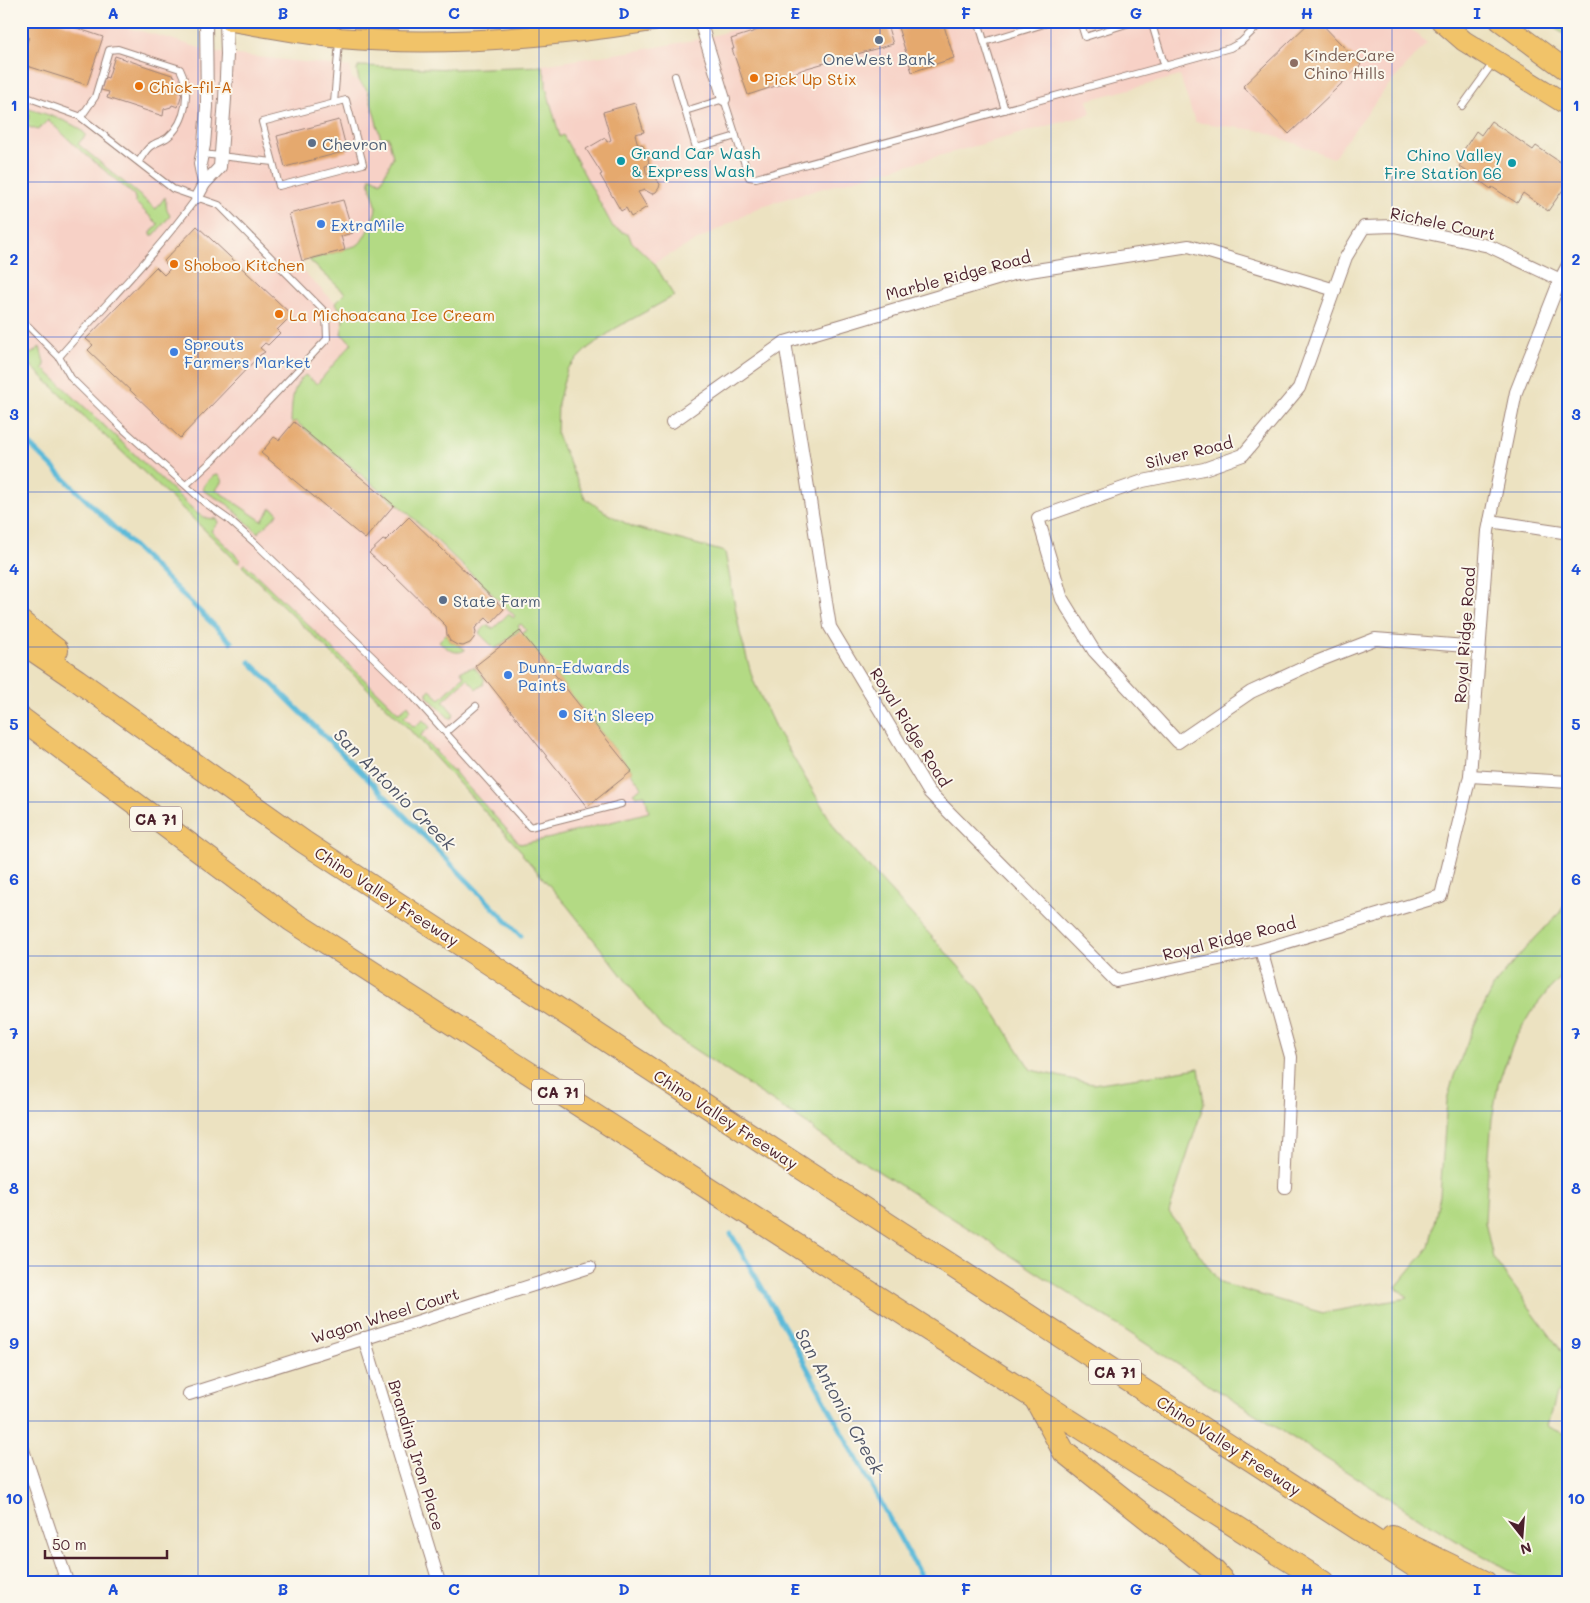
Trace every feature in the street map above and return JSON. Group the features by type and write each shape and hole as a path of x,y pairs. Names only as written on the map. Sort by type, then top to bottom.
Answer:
{"highway":[{"path":"21,622 57,650 77,680"},
{"name":"Chino Valley Freeway","path":"21,642 304,842 792,1162 1439,1582"},
{"name":"CA 71","path":"21,718 291,920 1323,1582"},
{"path":"1036,1399 1064,1452 1215,1572 1224,1582"},
{"path":"1305,1495 1486,1582"}],"main road":[{"path":"232,21 340,38 407,41 501,40 561,35 653,21"},
{"path":"1441,21 1464,41 1569,106"},
{"path":"1500,21 1569,72"}],"street":[{"path":"204,184 200,164 207,107 206,21"},
{"path":"197,197 204,184 220,167 226,77 226,21"},
{"path":"700,21 724,99"},
{"name":"Richele Court","path":"1364,227 1394,226 1489,246 1564,282"},
{"name":"Silver Road","path":"1364,227 1346,257 1299,388 1243,456 1204,469 1143,481 1038,518 1062,599 1094,651 1178,742 1251,692 1316,662 1375,639 1479,647"},
{"name":"Marble Ridge Road","path":"672,422 785,342 1017,273 1189,246 1335,290"},
{"name":"Royal Ridge Road","path":"785,342 830,627 929,792 1116,981 1261,950 1441,896 1470,776 1490,520 1516,392 1564,282 1569,263"},
{"path":"1490,520 1569,532"},
{"path":"1470,776 1569,782"},
{"path":"1261,950 1291,1057 1286,1187"},
{"name":"Wagon Wheel Court","path":"189,1394 590,1267"},
{"name":"Branding Iron Place","path":"364,1338 440,1582"},
{"path":"21,1444 61,1580"}],"lane":[{"path":"978,21 1005,110"},
{"path":"984,42 1054,21"},
{"path":"1080,21 1085,37 1132,22"},
{"path":"1151,21 1165,67"},
{"path":"685,110 724,99 749,177 756,178 1230,48 1241,42 1263,21"},
{"path":"334,103 340,38"},
{"path":"81,117 94,97 109,50 118,49 180,69 185,77 186,95 185,111 178,127 166,138 150,146 138,161"},
{"path":"1462,106 1495,60"},
{"path":"675,76 696,148 736,136"},
{"path":"21,95 81,117 173,189 218,205 326,313 326,339 214,459 186,485"},
{"path":"346,100 363,164 279,186 273,162 262,122 346,100"},
{"path":"202,154 273,162"},
{"path":"59,357 154,252 197,197"},
{"path":"21,319 59,357 72,378 122,427 204,502 228,519 301,586 411,694 530,827 621,804"},
{"path":"446,732 476,706"}],"shaded area":[{"path":"21,21 101,21 227,54 351,67 352,78 366,87 368,91 382,139 388,137 393,157 381,182 372,177 369,183 375,201 375,213 361,241 345,250 302,261 304,268 300,269 341,308 343,319 341,334 352,343 317,384 298,383 293,393 291,422 293,423 295,420 396,503 525,625 650,789 669,817 524,854 409,729 173,499 21,356"},
{"path":"762,21 1401,21 1427,43 1386,88 1333,158 1263,131 1195,122 1180,76 1088,100 1091,114 762,206 654,263 631,241 629,235 613,227 564,135 561,137 546,87 542,65 705,38"}],"green space":[{"path":"1545,21 1569,21 1569,38"},
{"path":"359,66 456,69 542,66 560,137 563,135 613,227 629,235 631,241 654,263 674,296 616,328 588,348 567,369 558,403 557,435 585,498 608,514 633,527 725,552 740,633 753,680 775,727 838,833 980,990 1031,1070 1093,1084 1199,1068 1204,1103 1169,1212 1220,1283 1323,1313 1408,1298 1396,1287 1429,1247 1440,1195 1447,1100 1472,1030 1495,984 1560,912 1569,898 1569,969 1531,1012 1516,1037 1498,1085 1492,1119 1485,1222 1493,1258 1569,1361 1569,1385 1556,1394 1547,1426 1569,1436 1569,1582 1530,1582 1455,1540 1214,1388 990,1242 813,1130 813,1128 662,1028 568,907 523,853 409,729 242,566 245,564 399,713 408,705 411,710 404,717 414,727 423,720 430,727 421,736 436,750 452,770 455,770 459,777 520,844 551,838 649,812 645,795 636,796 633,793 642,787 630,772 632,771 522,634 526,630 521,624 518,626 521,629 495,649 479,633 487,625 494,628 509,613 513,618 515,616 408,513 295,421 293,424 291,422 293,396 300,380 305,375 317,384 352,343 341,334 342,317 335,303 345,293 309,260 344,250 361,242 372,221 376,208 370,185 370,177 381,182 393,157 388,137 381,139 368,91 359,81 357,70"},
{"path":"21,107 56,118 81,130 86,135 78,144 156,209 165,197 170,216 154,235 151,235 151,232 158,224 136,203 134,195 48,120 38,130 26,126 30,114 21,111"},
{"path":"21,345 31,354 40,347 45,366 43,368 198,514 206,518 217,519 218,523 211,531 241,560 238,563 21,356"},
{"path":"216,475 222,481 216,490 262,521 272,508 278,514 258,533 227,504 204,491 205,483"},
{"path":"447,633 450,641 465,650 454,652 442,644 439,641"},
{"path":"474,667 485,680 484,684 477,689 467,679 443,701 454,714 452,718 449,718 427,696 427,692 430,690 440,699 464,676 460,671"}],"building":[{"path":"21,21 56,21 103,37 87,85 21,64 29,37 21,35"},
{"path":"786,21 886,21 893,44 807,68 784,77 785,83 748,95 732,49 734,49 731,39"},
{"path":"896,21 957,21 944,26 954,58 912,72"},
{"path":"1311,21 1319,21 1361,65 1289,134 1243,86"},
{"name":"Chick-fil-A","path":"115,56 175,76 173,85 177,87 176,91 182,93 178,107 172,105 164,109 163,116 107,98 109,92 101,90 105,77 108,78"},
{"name":"Grand Car Wash & Express Wash","path":"635,103 644,132 635,134 638,145 642,144 648,157 649,165 645,166 646,172 648,177 654,177 660,184 656,192 652,194 645,190 638,192 647,207 631,217 626,208 621,211 600,175 602,174 586,149 605,138 607,142 611,140 603,112"},
{"name":"Chevron","path":"339,120 347,151 285,167 277,136"},
{"name":"Chino Valley Fire Station 66","path":"1491,121 1533,150 1536,146 1569,168 1569,181 1548,211 1523,193 1517,203 1492,187 1491,189 1459,166 1464,160 1459,157 1476,131 1481,135"},
{"name":"ExtraMile","path":"343,200 353,233 341,236 345,250 302,261 289,214"},
{"name":"Sprouts Farmers Market","path":"197,226 292,315 277,330 280,333 268,345 265,343 260,348 265,352 180,438 88,350 93,345 86,339 156,267 164,275 170,269 164,261"},
{"path":"294,422 394,505 365,539 261,453 274,437 279,440"},
{"path":"409,517 504,609 491,623 486,618 475,628 476,633 470,643 463,646 450,641 446,626 384,565 369,553 383,540 385,541"},
{"path":"520,631 632,771 587,807 475,666"}],"waterway":[{"name":"San Antonio Creek","path":"21,436 231,642"},
{"name":"San Antonio Creek","path":"250,662 393,804 521,936"},
{"name":"San Antonio Creek","path":"731,1234 793,1342 924,1582"}],"place":[{"name":"OneWest Bank","path":"879,40"},
{"name":"KinderCare Chino Hills","path":"1294,63"},
{"name":"Pick Up Stix","path":"754,78"},
{"name":"Chick-fil-A","path":"139,86"},
{"name":"Chevron","path":"312,143"},
{"name":"Grand Car Wash & Express Wash","path":"621,161"},
{"name":"Chino Valley Fire Station 66","path":"1512,163"},
{"name":"ExtraMile","path":"321,224"},
{"name":"Shoboo Kitchen","path":"174,264"},
{"name":"La Michoacana Ice Cream","path":"279,314"},
{"name":"Sprouts Farmers Market","path":"174,352"},
{"name":"State Farm","path":"443,600"},
{"name":"Dunn-Edwards Paints","path":"508,675"},
{"name":"Sit'n Sleep","path":"563,714"}]}
